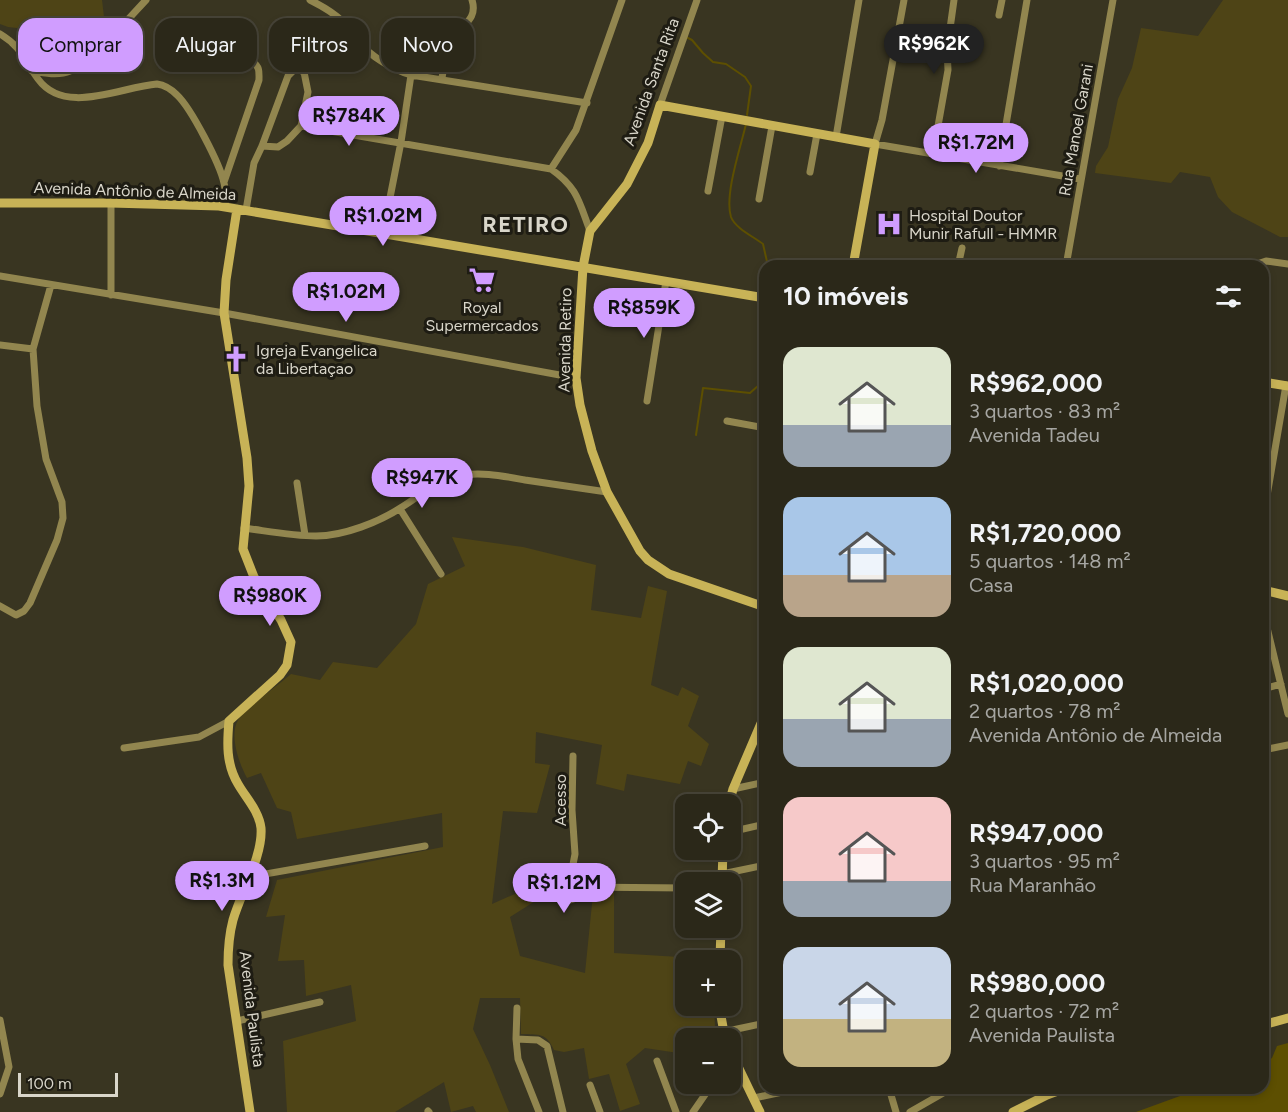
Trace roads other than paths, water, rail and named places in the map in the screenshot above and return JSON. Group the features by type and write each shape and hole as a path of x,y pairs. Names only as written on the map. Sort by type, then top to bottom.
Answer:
{"street":[{"path":"128,18 146,0"},
{"path":"310,0 328,9 342,21 355,39 372,56 385,65 411,75 442,78 587,103"},
{"path":"442,78 451,40 473,16 472,0"},
{"path":"551,169 576,130 622,0"},
{"name":"Avenida Santa Rita","path":"583,267 590,231 627,184 648,143 696,0"},
{"path":"836,137 859,0"},
{"path":"854,260 904,0"},
{"path":"933,154 948,70 947,50 954,0"},
{"path":"999,15 1002,0"},
{"path":"999,166 1027,0"},
{"name":"Rua Manoel Garani","path":"1067,260 1113,0"},
{"path":"0,34 18,47"},
{"path":"224,182 259,80 257,65"},
{"path":"124,748 199,737 229,722 280,675 287,665 290,653 291,642 288,632 247,563 243,549 249,486 247,458 224,313 226,280 254,163 288,76 294,70 304,72 307,76 308,92 301,126 278,147 262,146"},
{"path":"33,72 50,92 78,98 143,85 157,84 168,88 184,102 213,155 224,182 225,207"},
{"path":"44,72 64,72"},
{"path":"384,233 411,75"},
{"path":"660,105 1080,179"},
{"path":"708,191 722,116"},
{"path":"301,126 551,169 566,179 576,192 590,231"},
{"path":"759,199 772,126"},
{"path":"810,172 817,134"},
{"name":"Avenida Antônio de Almeida","path":"0,203 111,203 242,209 759,297"},
{"path":"111,203 111,295"},
{"path":"959,260 962,248"},
{"path":"1269,261 1288,264"},
{"name":"Avenida Retiro","path":"583,267 576,378 580,405 592,451 607,492 640,551 656,566 669,574 759,605"},
{"path":"0,276 224,313 576,378"},
{"path":"647,401 666,281"},
{"path":"0,606 16,615 24,611 30,603 57,540 63,518 62,502 46,459 37,406 33,349 51,285"},
{"path":"0,345 33,349"},
{"path":"1269,382 1287,385 1269,486"},
{"path":"727,421 759,427"},
{"path":"244,528 305,535 331,535 347,531 400,509 437,483 464,475 496,475 607,492"},
{"path":"297,483 305,535"},
{"path":"400,509 441,574"},
{"path":"1269,592 1288,597"},
{"path":"1269,635 1288,714"},
{"path":"1269,687 1281,684"},
{"name":"Avenida Paulista","path":"229,722 227,746 229,764 237,783 257,815 261,827 260,842 228,940 228,965 250,1112"},
{"path":"732,794 759,737"},
{"path":"1269,749 1288,745"},
{"name":"Acesso","path":"570,880 575,854 572,810 573,756"},
{"path":"733,789 759,783"},
{"path":"741,829 759,825"},
{"path":"248,877 425,846"},
{"path":"741,872 759,867"},
{"path":"580,887 578,897 566,902 550,894 546,883 549,874 557,872 580,887 675,888"},
{"path":"237,1021 320,1002"},
{"path":"517,1008 518,1059 539,1112"},
{"path":"1269,1023 1288,1018"},
{"path":"0,1020 9,1067 0,1094"},
{"path":"741,1030 759,1025"},
{"path":"516,1040 538,1040 547,1046 563,1112"},
{"path":"657,1061 676,1112"},
{"path":"741,1072 760,1112"},
{"path":"590,1085 600,1112"},
{"path":"693,1112 705,1094"},
{"path":"754,1098 773,1094"},
{"path":"891,1094 896,1112"},
{"path":"910,1112 942,1094"},
{"path":"1013,1112 1040,1094"}],"waterway":[{"path":"686,37 692,40 713,62 726,64 745,77 751,86 747,115"},
{"path":"746,124 731,184 729,208 736,225 763,244 767,260"},
{"path":"696,435 703,388 750,393 759,385"}],"place":[{"name":"Hospital Doutor Munir Rafull - HMMR","path":"889,224"},
{"name":"Royal Supermercados","path":"482,280"},
{"name":"Igreja Evangelica da Libertaçao","path":"236,359"}],"district":[{"name":"RETIRO","path":"526,224"}]}
